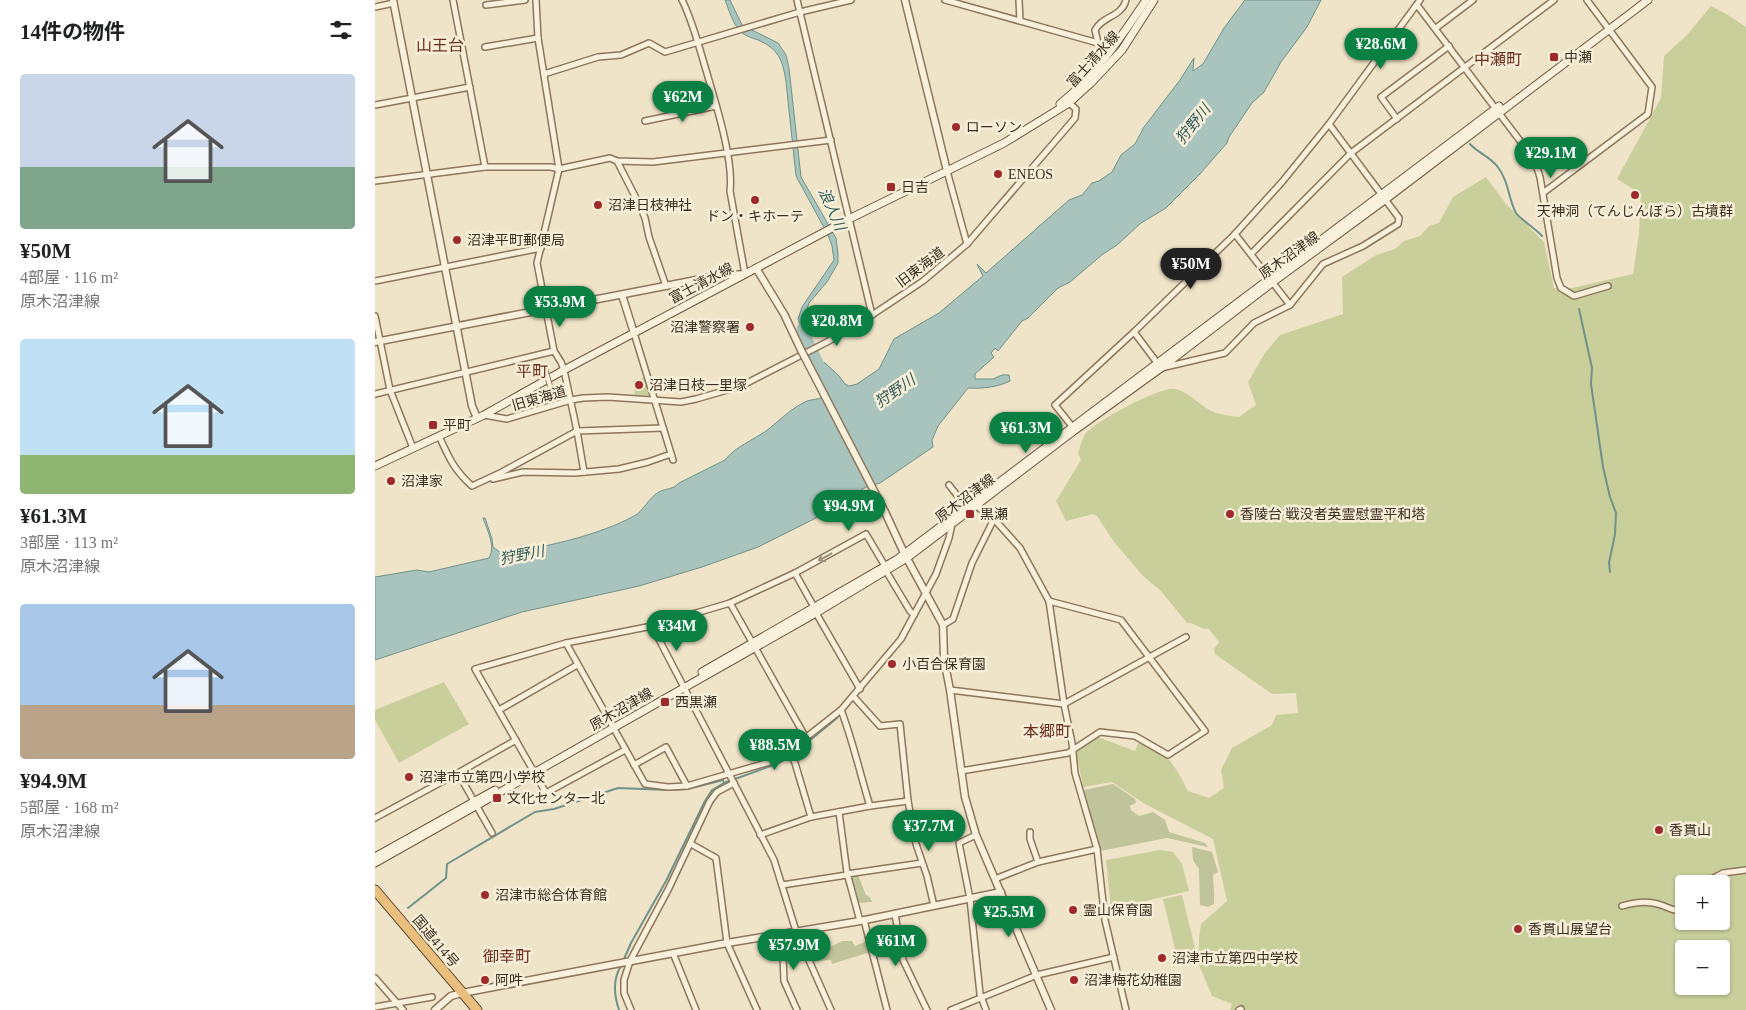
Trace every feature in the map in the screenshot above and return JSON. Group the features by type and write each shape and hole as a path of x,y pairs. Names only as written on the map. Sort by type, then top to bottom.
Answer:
{"highway":[{"name":"国道414号","path":"375,890 477,1010"}],"main road":[{"name":"富士清水線","path":"1068,101 1110,52 1146,0"},
{"name":"富士清水線","path":"375,466 481,417 564,370 849,219 1004,143 1068,101 1091,83 1122,50 1155,0"},
{"name":"原木沼津線","path":"906,556 1073,428 1497,111 1641,0"},
{"name":"原木沼津線","path":"1608,27 1648,0"},
{"name":"原木沼津線","path":"375,857 534,771 906,556 952,524 967,509 976,506 1073,428"},
{"name":"原木沼津線","path":"375,863 475,804"}],"street":[{"path":"453,0 485,167"},
{"path":"486,5 525,0"},
{"path":"536,0 538,38 559,169 537,264 554,351 564,370 571,400 584,472"},
{"path":"378,341 717,276 745,274 730,191 731,184 727,154 716,106 698,44 682,0"},
{"path":"797,0 872,315"},
{"path":"544,74 598,57 621,54 649,43 665,52 698,44 800,12 851,0"},
{"path":"905,0 967,244"},
{"path":"945,0 1098,42 1110,52"},
{"path":"1018,0 1020,21"},
{"path":"1098,42 1095,30 1098,24 1121,10 1125,0"},
{"path":"1436,28 1473,0"},
{"path":"1251,254 1351,153 1554,0"},
{"path":"1543,193 1647,114 1652,87 1587,0"},
{"path":"375,7 394,2 411,99 472,406 481,417"},
{"path":"1073,428 1055,405 1235,234 1282,182 1329,124 1419,2 1536,165 1543,193 1557,278 1561,288 1574,296 1608,286"},
{"path":"485,47 538,38"},
{"path":"1397,119 1381,97 1449,46"},
{"path":"375,105 470,87"},
{"name":"旧東海道","path":"481,417 507,419 571,400 609,397 681,402 696,399 741,386 827,342 923,281 967,244 1075,118 1076,108 1068,101"},
{"path":"645,121 716,106"},
{"path":"1133,332 1159,365 1225,352 1254,323 1290,305 1323,264 1363,246 1398,224 1399,218 1384,196 1329,124"},
{"path":"375,182 485,167 551,166 559,169 610,158 617,161 653,162 831,140"},
{"path":"617,161 642,211 666,286"},
{"path":"1235,234 1290,305"},
{"path":"375,281 541,248"},
{"path":"756,268 784,314 906,556 943,625 944,659 965,797 976,835 1051,1010"},
{"path":"622,294 673,460"},
{"path":"375,316 378,341 390,390 413,448"},
{"path":"375,394 554,351"},
{"path":"545,369 551,386"},
{"path":"439,436 453,466 472,486 577,431 663,428"},
{"path":"486,480 523,472 584,472 634,466 671,454"},
{"path":"949,485 967,509"},
{"path":"976,506 994,519 1020,548 1049,601 1075,773 1097,849 1105,920 1126,1010"},
{"path":"943,625 953,618 972,563 994,519"},
{"path":"566,643 645,784 668,787 687,786 730,775 773,761 789,751 841,710 860,689 901,639 915,615 925,591 936,574 952,524"},
{"path":"625,750 546,793 475,669 566,643 652,626 730,603 795,573 866,534 910,612 915,615"},
{"path":"795,573 860,689"},
{"path":"961,770 1068,753 1100,732 1135,736 1168,755 1205,731 1121,620 1049,601"},
{"path":"730,603 806,738"},
{"path":"652,626 774,860 796,931 831,1010"},
{"path":"950,690 1065,704 1186,637"},
{"path":"499,710 577,665"},
{"path":"853,696 880,726 900,724 908,801 916,844 935,906"},
{"path":"841,710 851,737 870,806"},
{"path":"375,818 516,740"},
{"path":"634,765 666,747 687,786"},
{"path":"789,751 795,763 811,817"},
{"path":"458,773 492,833"},
{"path":"631,1010 624,993 624,980 630,961 691,844 710,802 717,792 734,783"},
{"path":"760,835 811,817 908,801"},
{"path":"839,812 847,875 887,1010"},
{"path":"1030,832 1030,839 1037,862"},
{"path":"976,835 959,843 970,899 981,997 986,1010"},
{"path":"691,844 716,858 727,943 757,1010"},
{"path":"995,879 1037,862 1097,849"},
{"path":"782,885 922,863"},
{"path":"1719,875 1746,870"},
{"path":"435,1010 451,996 462,993 727,943 862,921 1001,892"},
{"path":"1622,906 1647,902 1675,911"},
{"path":"895,914 903,960 927,1010"},
{"path":"782,934 784,981 797,1010"},
{"path":"673,953 695,1010"},
{"path":"951,1010 1037,975 1114,957"},
{"path":"375,978 403,1010"},
{"path":"375,1007 432,997"}],"green space":[{"path":"1711,6 1746,27 1746,1010 1230,1010 1232,1004 1212,996 1199,965 1201,924 1227,901 1213,839 1145,804 1112,782 1083,787 1076,751 1095,736 1135,751 1140,739 1165,754 1178,772 1188,791 1209,798 1224,788 1221,770 1232,748 1272,725 1276,715 1298,713 1296,693 1272,694 1215,654 1214,649 1219,642 1209,629 1187,623 1161,591 1143,576 1114,542 1097,516 1093,514 1066,521 1056,501 1081,460 1078,453 1083,439 1093,427 1116,412 1158,392 1169,389 1181,391 1216,413 1239,417 1256,405 1248,382 1265,353 1280,335 1343,314 1342,277 1376,255 1395,249 1404,241 1420,236 1429,226 1439,223 1453,197 1486,177 1506,204 1544,242 1554,288 1572,288 1633,274 1639,233 1641,194 1617,179 1661,98 1664,56 1687,35"},
{"path":"646,377 650,392 648,395 635,395 633,381"},
{"path":"444,682 469,724 399,763 375,720 375,710"},
{"path":"1113,784 1135,799 1136,803 1130,806 1131,810 1139,816 1153,812 1165,820 1169,832 1205,843 1208,847 1167,838 1100,851 1084,790"},
{"path":"1192,847 1212,852 1218,872 1213,875 1214,904 1208,907 1200,905 1199,869 1193,860"},
{"path":"1160,850 1173,852 1182,864 1189,891 1111,909 1106,860"},
{"path":"858,875 866,895 870,897 872,902 858,903 849,877"},
{"path":"1182,895 1197,956 1178,961 1163,899"},
{"path":"842,941 852,941 855,946 867,941 870,952 832,964 831,960 815,961 810,953 827,949"}],"water":[{"path":"725,0 730,0 742,25 778,43 786,55 801,177 836,238 838,263 827,282 809,303 803,321 811,341 808,343 798,319 802,307 834,260 832,246 796,176 786,82 779,56 771,47 746,36 740,31 733,21"},
{"name":"狩野川","path":"1245,0 1321,0 1307,27 1281,62 1264,92 1252,103 1227,143 1166,208 1141,223 1117,245 1103,254 1070,282 1058,288 1028,318 1022,321 998,351 995,348 991,353 994,357 975,374 975,379 993,379 1002,375 1009,375 1010,381 990,387 968,388 938,426 932,440 933,447 880,483 866,487 816,518 758,547 702,567 639,586 522,612 375,660 375,577 417,570 429,572 489,558 492,548 483,518 485,518 493,547 501,553 569,540 620,523 637,514 659,492 674,487 725,460 734,451 766,431 798,406 806,401 825,396 829,391 829,387 821,365 824,362 849,386 857,384 879,369 894,339 939,313 983,276 977,264 986,273 1069,200 1082,195 1092,183 1099,181 1112,172 1121,155 1135,144 1144,127 1180,80 1194,58 1193,71 1203,64 1224,28"}],"waterway":[{"path":"1470,144 1497,166 1504,178 1516,213 1542,236"},
{"path":"1579,309 1592,368 1591,384 1603,467 1616,513 1615,534 1609,563 1610,572"},
{"name":"浪人川","path":"802,329 835,398"},
{"path":"408,908 446,878 447,864 535,812 554,809 618,788 668,790 688,789 723,780 724,783 779,763 791,756 837,718"},
{"path":"624,959 666,881 705,801 712,790 724,783"},
{"path":"619,1010 615,982 621,966"}],"place":[{"name":"中瀬","path":"1554,57"},
{"name":"ローソン","path":"956,127"},
{"name":"ENEOS","path":"998,174"},
{"name":"日吉","path":"891,187"},
{"name":"天神洞（てんじんぼら）古墳群","path":"1635,195"},
{"name":"ドン・キホーテ","path":"755,200"},
{"name":"沼津日枝神社","path":"598,205"},
{"name":"沼津平町郵便局","path":"457,240"},
{"name":"沼津警察署","path":"750,327"},
{"name":"沼津日枝一里塚","path":"639,385"},
{"name":"平町","path":"433,425"},
{"name":"沼津家","path":"391,481"},
{"name":"黒瀬","path":"970,514"},
{"name":"香陵台 戦没者英霊慰霊平和塔","path":"1230,514"},
{"name":"小百合保育園","path":"892,664"},
{"name":"西黒瀬","path":"665,702"},
{"name":"沼津市立第四小学校","path":"409,777"},
{"name":"文化センター北","path":"497,798"},
{"name":"香貫山","path":"1659,830"},
{"name":"沼津市総合体育館","path":"485,895"},
{"name":"霊山保育園","path":"1073,910"},
{"name":"香貫山展望台","path":"1518,929"},
{"name":"沼津市立第四中学校","path":"1162,958"},
{"name":"阿吽","path":"485,980"},
{"name":"沼津梅花幼稚園","path":"1074,980"}],"district":[{"name":"山王台","path":"440,45"},
{"name":"中瀬町","path":"1498,59"},
{"name":"平町","path":"532,371"},
{"name":"本郷町","path":"1047,731"},
{"name":"御幸町","path":"507,956"}]}
